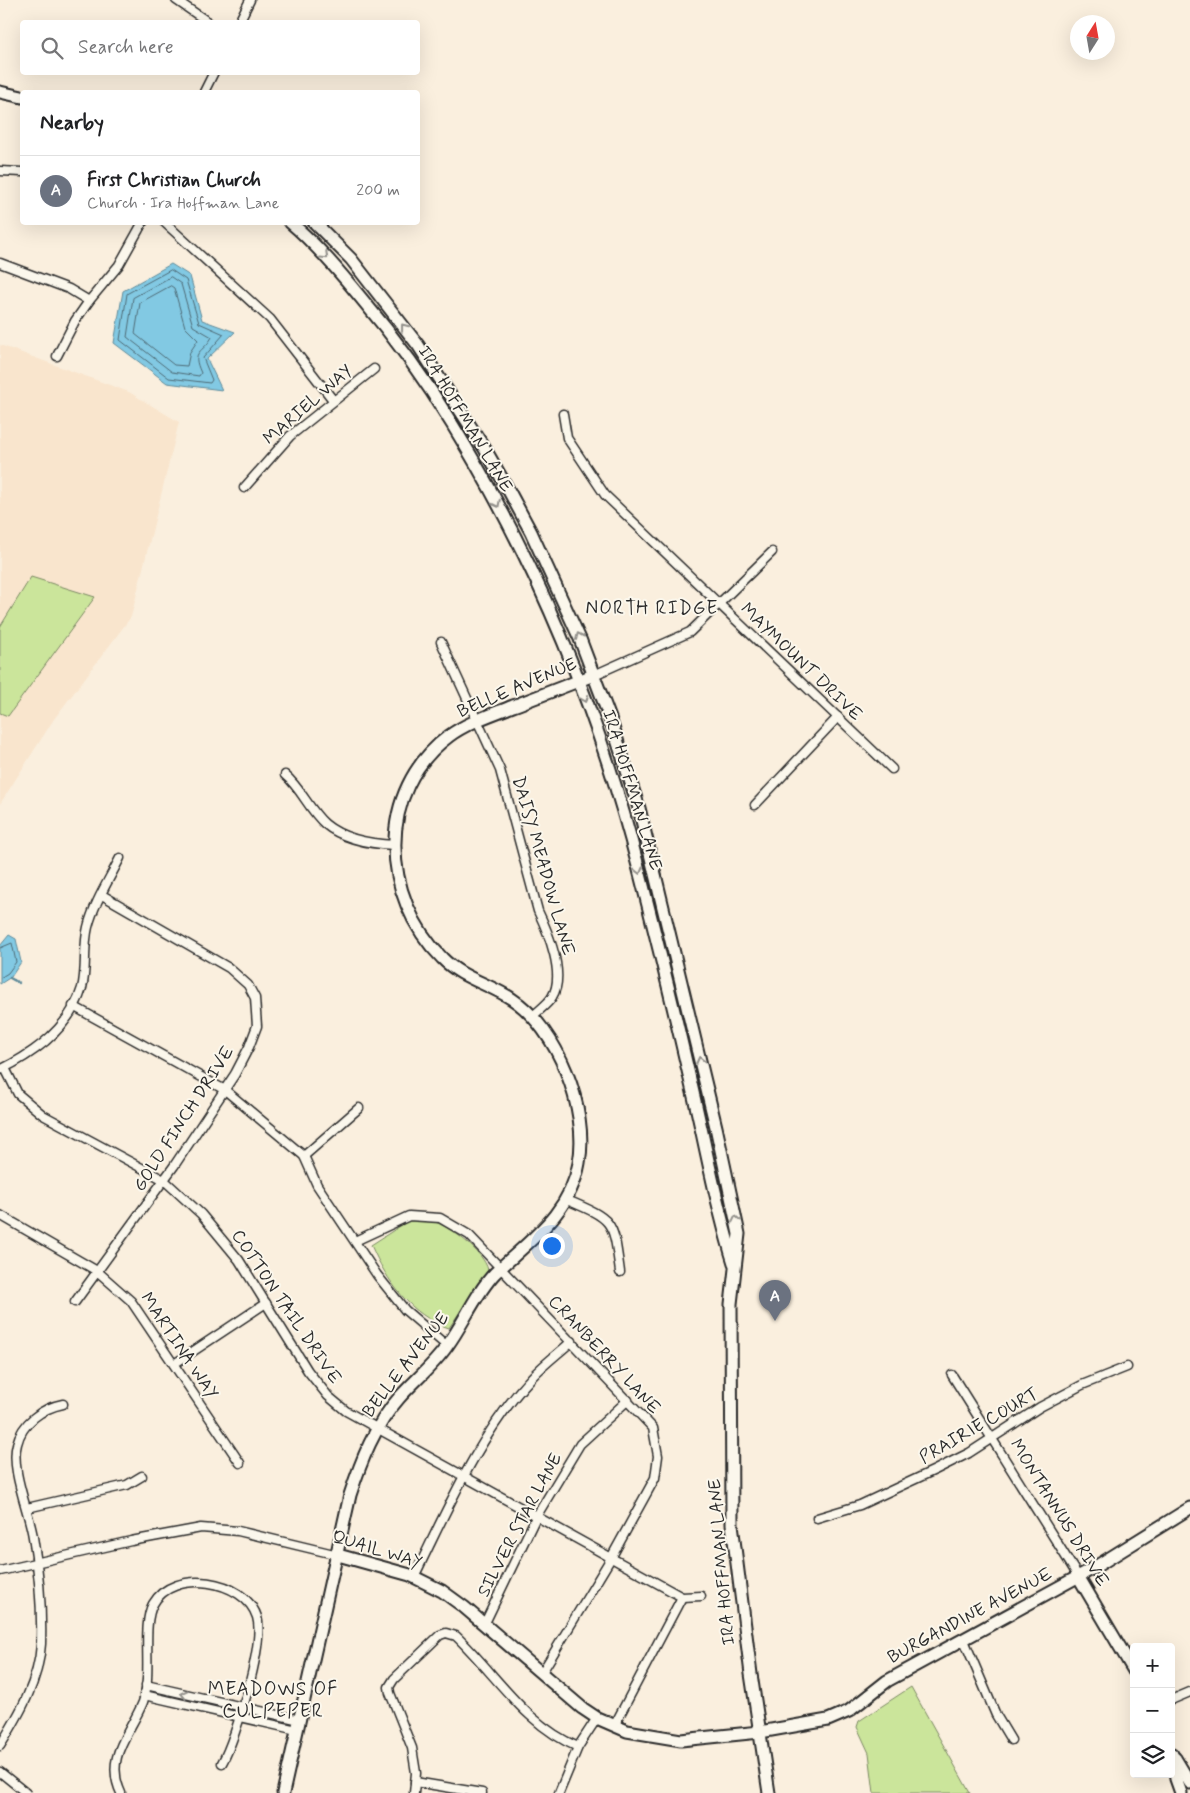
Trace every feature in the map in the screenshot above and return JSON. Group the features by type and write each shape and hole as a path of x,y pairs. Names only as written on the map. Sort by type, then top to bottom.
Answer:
{"main road":[{"path":"0,92 20,97"},
{"name":"IRA HOFFMAN LANE","path":"293,225 331,261 385,325 430,388 469,452 528,560 563,641 604,745 639,869 702,1129 722,1225 735,1267"},
{"name":"IRA HOFFMAN LANE","path":"317,225 351,259 418,345 485,449 531,532 594,674 639,808 714,1118 739,1234 731,1304 730,1479 735,1560 769,1793"},
{"name":"BELLE AVENUE","path":"283,1793 355,1480 377,1430 397,1400 434,1364 481,1291 502,1268 543,1230 567,1200 580,1160 580,1126 569,1078 559,1052 533,1016 511,998 452,967 423,937 407,911 397,878 395,845 401,805 423,764 446,738 478,720 594,674"},
{"name":"BURGANDINE AVENUE","path":"760,1732 828,1720 849,1711 887,1681 1078,1576 1190,1508"},
{"name":"QUAIL WAY","path":"338,1556 414,1577 450,1597 582,1708 614,1726 642,1735 681,1740 760,1732"},
{"name":"MONTANNUS DRIVE","path":"1078,1576 1130,1664"},
{"path":"1175,1758 1190,1783"},
{"path":"1175,1773 1181,1793"}],"street":[{"path":"176,0 205,20"},
{"path":"240,20 250,0"},
{"path":"205,90 212,75"},
{"path":"0,171 20,172"},
{"path":"57,356 89,301 119,265 141,225"},
{"path":"167,225 270,319 333,400"},
{"path":"0,263 69,289 89,301"},
{"name":"MARIEL WAY","path":"244,488 290,436 374,369"},
{"name":"MAYMOUNT DRIVE","path":"563,414 567,438 600,489 892,768"},
{"name":"BELLE AVENUE","path":"594,674 684,636 772,552"},
{"name":"DAISY MEADOW LANE","path":"441,642 500,770 527,876 538,912 548,930 558,980 552,997 533,1016"},
{"path":"755,806 838,717"},
{"path":"285,774 324,824 346,836 375,844 395,845"},
{"path":"2,1069 26,1057 47,1040 68,1018 82,988 88,928 120,858"},
{"name":"GOLD FINCH DRIVE","path":"75,1302 164,1180 225,1090 249,1048 256,1026 255,998 248,985 229,968 102,895"},
{"path":"73,1006 225,1090 304,1156 317,1184 377,1275 405,1310 447,1346"},
{"name":"COTTON TAIL DRIVE","path":"2,1069 18,1094 43,1115 164,1180 201,1214 239,1260 308,1371 328,1396 346,1411 377,1430 682,1597"},
{"path":"304,1156 359,1108"},
{"path":"567,1200 599,1214 610,1224 616,1239 620,1272"},
{"name":"MARTINA WAY","path":"0,1215 98,1271 131,1301 240,1463"},
{"name":"CRANBERRY LANE","path":"356,1241 409,1216 440,1218 469,1235 653,1428 658,1456 655,1478 611,1558 541,1674"},
{"path":"174,1364 266,1303"},
{"path":"414,1577 464,1478 502,1416 532,1377 572,1341"},
{"name":"PRAIRIE COURT","path":"817,1518 868,1502 969,1453 990,1437 1082,1384 1127,1367"},
{"name":"MONTANNUS DRIVE","path":"952,1375 1078,1576"},
{"name":"SILVER STAR LANE","path":"484,1625 536,1517 580,1444 628,1400"},
{"path":"0,1746 30,1688 39,1661 41,1633 36,1563 27,1508 16,1464 16,1445 25,1427 31,1420 49,1408 63,1404"},
{"path":"27,1508 127,1485 142,1476"},
{"name":"QUAIL WAY","path":"0,1571 182,1530 201,1528 238,1531 338,1556"},
{"path":"121,1793 115,1776 116,1754 144,1695 148,1619 154,1602 167,1589 180,1584 216,1585 232,1589 247,1600 259,1624 254,1658 240,1717 230,1748 222,1763"},
{"path":"614,1726 682,1597 701,1596"},
{"path":"414,1793 412,1748 389,1687 394,1678 436,1637 446,1633 458,1639 537,1723 563,1741 578,1747"},
{"path":"964,1640 996,1714 1011,1740"},
{"path":"146,1685 242,1707 298,1725"},
{"path":"1175,1698 1190,1692"},
{"path":"144,1695 240,1717 298,1725"},
{"path":"559,1793 578,1747 597,1718"},
{"path":"0,1772 26,1793"},
{"path":"415,1782 482,1793"}],"shaded area":[{"path":"0,345 129,392 179,422 131,617 54,719 0,804"}],"green space":[{"path":"31,577 95,597 8,716 0,713 0,627"},
{"path":"429,1220 448,1228 480,1255 488,1270 449,1328 423,1315 401,1295 384,1271 371,1245 408,1221"},
{"path":"911,1687 970,1793 874,1793 869,1753 857,1727 859,1721"}],"water":[{"path":"171,264 190,276 202,320 235,332 207,359 222,390 167,383 114,343 123,291"},
{"path":"9,935 16,939 21,962 11,977 0,984 0,946"}],"waterway":[{"path":"10,978 19,983"}],"place":[{"name":"First Christian Church","path":"775,1321"}],"district":[{"name":"NORTH RIDGE","path":"652,608"},
{"name":"MEADOWS OF CULPEPER","path":"273,1700"}]}
